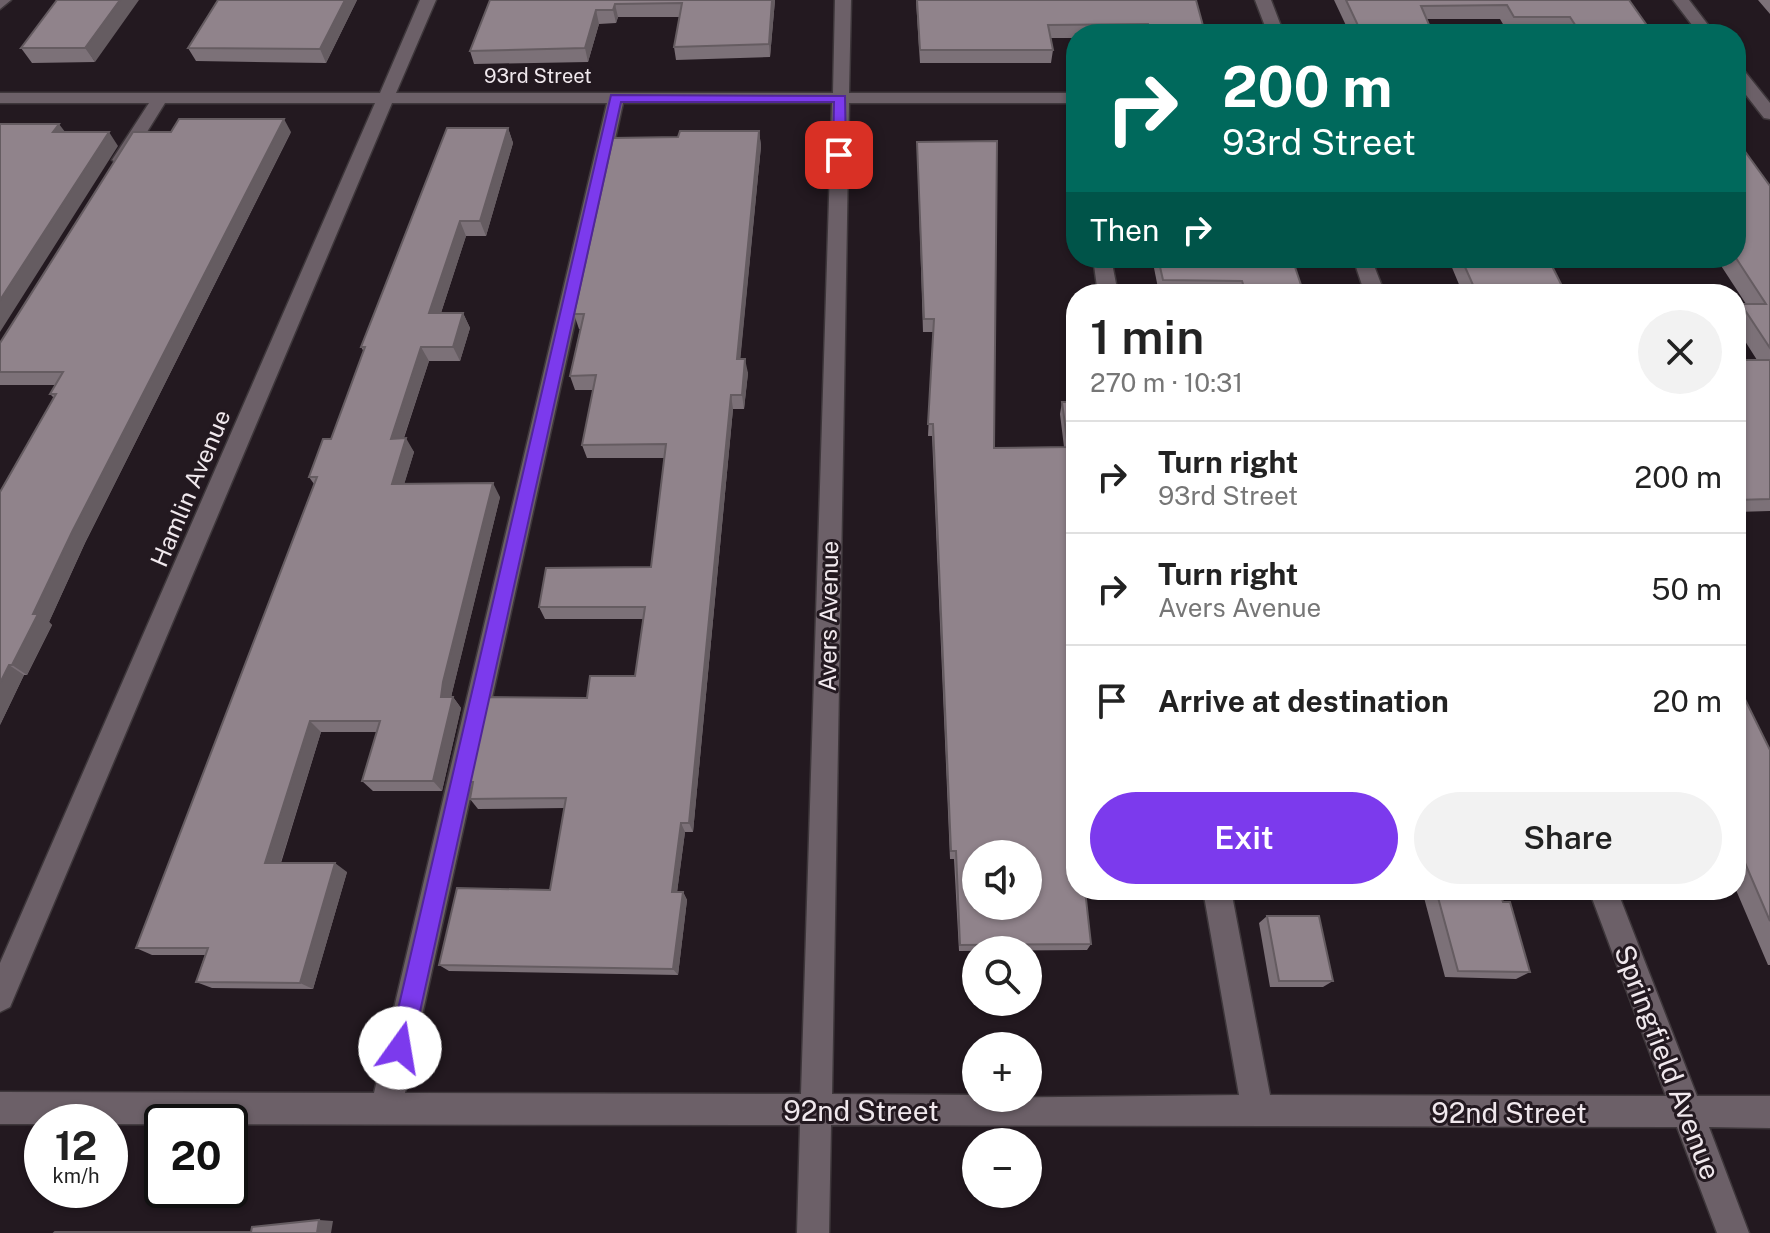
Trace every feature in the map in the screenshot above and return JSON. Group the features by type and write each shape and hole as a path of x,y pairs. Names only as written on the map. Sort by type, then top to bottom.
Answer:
{"street":[{"name":"Hamlin Avenue","path":"0,997 428,0"},
{"name":"Avers Avenue","path":"813,1233 843,0"},
{"path":"1263,0 1272,24"},
{"path":"1681,0 1699,24"},
{"path":"1746,81 1764,98 1770,114"},
{"name":"93rd Street","path":"0,98 1066,98"},
{"path":"109,179 160,98"},
{"path":"386,1109 616,98"},
{"path":"1219,900 1257,1111"},
{"name":"Springfield Avenue","path":"1607,900 1733,1233"},
{"name":"92nd Street","path":"0,1108 1770,1112"}],"building":[{"path":"57,0 120,0 85,48 21,48"},
{"path":"218,0 345,0 320,49 188,48"},
{"path":"490,0 772,0 769,44 674,47 682,3 615,4 613,10 596,10 585,48 470,51"},
{"path":"917,0 1196,0 1203,24 1048,25 1053,50 920,50"},
{"path":"1346,0 1629,0 1646,24 1575,24 1570,17 1514,17 1507,5 1421,6 1429,24 1357,24"},
{"path":"179,119 284,119 72,532 33,614 38,614 0,683 0,492 56,394 50,394 63,372 0,372 0,343 133,132 171,132"},
{"path":"0,124 59,124 53,132 109,132 0,300"},
{"path":"447,128 508,128 480,221 460,221 429,313 463,313 453,347 421,347 391,439 406,438 392,484 493,483 443,682 441,697 453,697 433,781 362,781 380,721 310,721 265,863 335,863 300,983 196,982 208,948 136,948 317,477 309,477 323,439 331,439 365,347 361,347"},
{"path":"680,131 759,131 737,359 745,359 742,395 731,395 689,823 681,823 672,892 683,892 673,969 439,965 457,888 550,890 566,798 470,799 473,782 466,782 485,697 587,698 590,676 635,676 645,607 539,607 546,568 651,567 666,444 582,445 596,375 570,376 584,314 574,314 613,138 678,137"},
{"path":"997,141 994,448 1066,447 1066,900 1086,900 1091,944 1042,944 1042,936 962,936 960,945 956,851 951,851 933,424 928,424 934,319 924,319 917,142"},
{"path":"1746,153 1770,186 1770,348 1746,312 1746,304 1766,304 1743,268 1746,268"},
{"path":"1160,268 1295,268 1301,284 1243,284 1242,281 1163,280"},
{"path":"1465,268 1553,268 1561,284 1473,284"},
{"path":"1746,360 1770,360 1770,499 1746,500"},
{"path":"1062,402 1066,402 1066,432"},
{"path":"1746,701 1770,750 1770,921 1746,865"},
{"path":"1439,900 1510,902 1530,972 1458,971"},
{"path":"1267,916 1319,916 1333,981 1279,981"},
{"path":"319,1220 317,1233 54,1233 251,1232 252,1227"}],"route":[{"path":"400,1048 616,98 841,98 839,155"}]}
